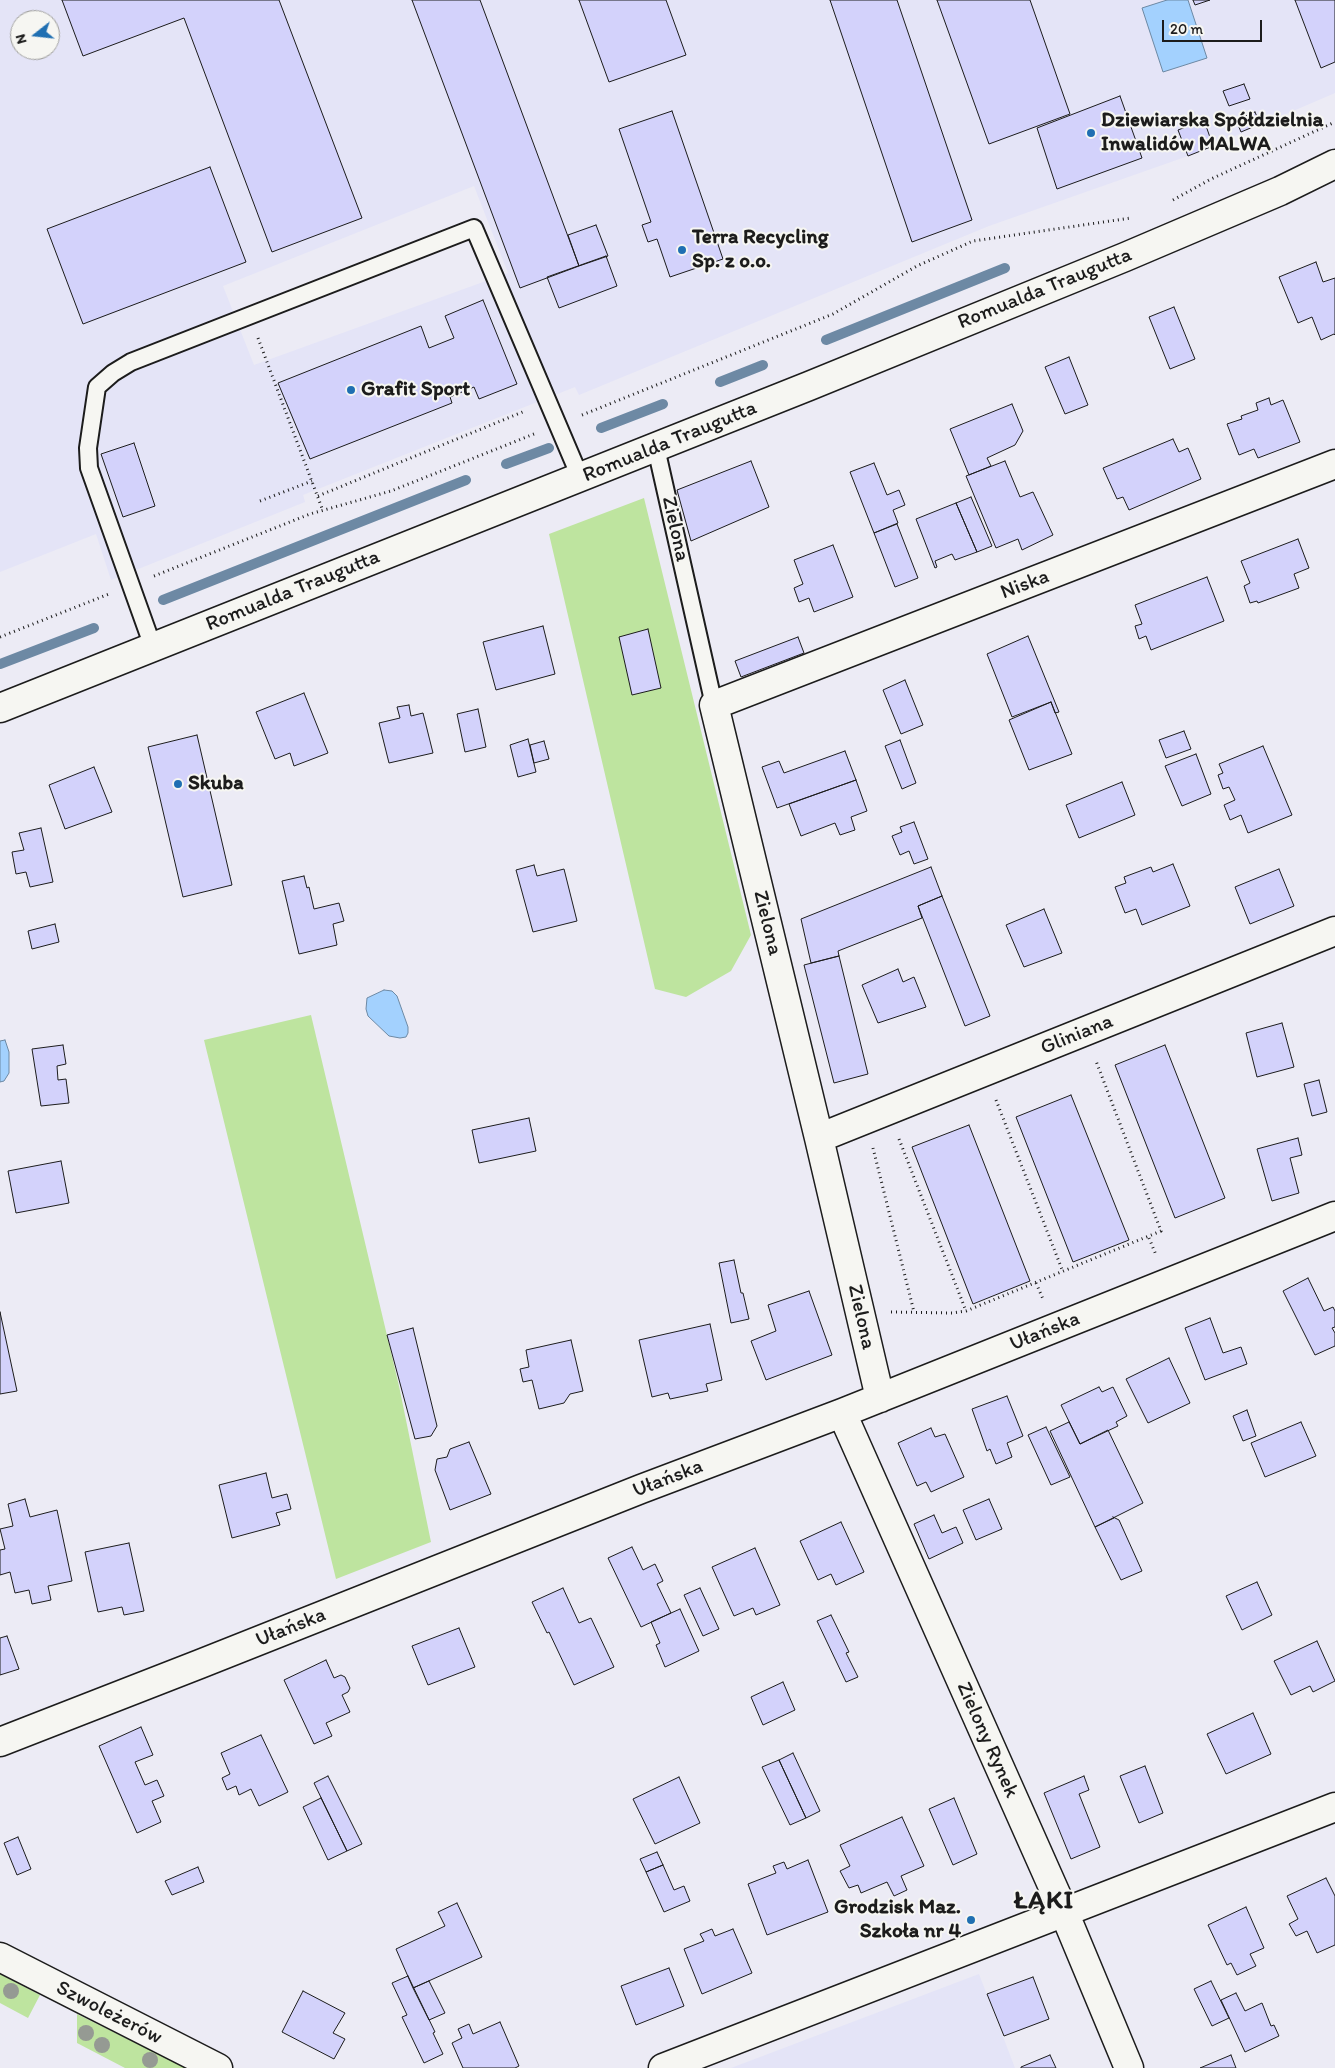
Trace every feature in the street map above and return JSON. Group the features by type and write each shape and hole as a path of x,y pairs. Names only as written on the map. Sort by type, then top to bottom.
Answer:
{"street":[{"name":"Romualda Traugutta","path":"0,708 656,448 1125,257 1280,191 1335,164"},
{"name":"Niska","path":"714,705 1335,464"},
{"name":"Zielona","path":"714,705 880,1398"},
{"name":"Gliniana","path":"819,1138 1335,931"},
{"name":"Ułańska","path":"0,1742 641,1489 842,1413 1335,1216"},
{"name":"Zielony Rynek","path":"842,1413 1064,1912 1129,2068"},
{"path":"663,2068 1335,1806"},
{"name":"Szwoleżerów","path":"0,1957 218,2068"}],"lane":[{"path":"153,647 89,468 88,448 97,386 112,373 131,362 474,228 580,478"},
{"name":"Zielona","path":"656,448 714,705"}],"path":[{"path":"1168,202 1211,179 1335,122"},
{"path":"1112,221 1134,217"},
{"path":"249,316 323,511"},
{"path":"318,496 548,402"},
{"path":"260,500 312,481"},
{"path":"860,1312 952,1313 966,1311 1161,1231 1085,1032"},
{"path":"985,1072 1063,1272"},
{"path":"877,1115 966,1311"},
{"path":"877,1115 914,1312"}],"shaded area":[{"path":"0,0 1335,0 1335,93 1188,156 989,226 579,395 575,387 303,495 305,502 111,580 96,534 0,572","holes":["474,186 508,273 254,365 223,286"]},
{"path":"979,1974 1015,2068 731,2068"}],"green space":[{"path":"644,498 751,935 731,971 686,997 655,989 549,534"},
{"path":"311,1015 399,1386 431,1542 336,1579 204,1040"},
{"path":"0,1974 40,1995 28,2018 0,2003"},
{"path":"77,2014 186,2068 125,2068 77,2043"}],"water":[{"path":"1167,0 1188,0 1207,58 1163,72 1142,8"},
{"path":"384,990 392,991 397,996 408,1027 406,1037 389,1036 368,1016 366,1009 367,998"},
{"path":"5,1040 9,1052 9,1073 4,1081 0,1082 0,1041"}],"building":[{"path":"62,0 279,0 362,218 272,252 184,18 83,56"},
{"path":"412,0 480,0 579,266 520,288"},
{"path":"579,0 666,0 686,55 609,82"},
{"path":"830,0 897,0 972,220 912,242"},
{"path":"937,0 1030,0 1070,114 989,144"},
{"path":"1193,0 1210,0 1195,5"},
{"path":"1295,0 1335,0 1335,62 1321,68"},
{"path":"1244,84 1250,99 1229,106 1223,91"},
{"path":"1120,96 1142,158 1057,189 1037,128"},
{"path":"672,111 723,259 670,277 657,239 648,242 642,225 651,222 619,129"},
{"path":"1255,112 1260,124 1241,132 1236,120"},
{"path":"1204,120 1213,146 1188,156 1178,130"},
{"path":"210,167 246,262 83,324 47,229"},
{"path":"596,225 608,256 579,266 568,235"},
{"path":"606,256 617,286 559,308 547,277"},
{"path":"1316,262 1323,282 1335,278 1335,335 1321,340 1312,317 1298,323 1279,277"},
{"path":"483,300 517,384 479,399 474,387 450,397 452,403 310,459 278,383 421,326 429,348 454,338 445,316"},
{"path":"1174,307 1195,359 1170,369 1149,317"},
{"path":"1069,357 1088,405 1065,414 1045,367"},
{"path":"1269,398 1271,405 1283,400 1300,442 1258,458 1254,449 1239,455 1227,424 1242,419 1241,416 1258,410 1256,403"},
{"path":"1012,404 1023,431 1015,445 987,458 991,466 969,475 950,429"},
{"path":"1173,439 1179,452 1188,448 1201,479 1129,510 1123,497 1117,499 1103,468"},
{"path":"134,443 155,506 123,517 101,454"},
{"path":"751,461 769,507 691,541 677,490"},
{"path":"1005,461 1020,497 1033,492 1053,535 1022,550 1018,539 996,548 966,476"},
{"path":"874,463 887,495 899,490 905,505 893,510 898,523 874,533 850,472"},
{"path":"971,497 992,546 977,552 956,503"},
{"path":"956,503 977,552 955,560 952,554 935,561 937,567 935,568 916,519"},
{"path":"897,524 918,578 895,587 874,533"},
{"path":"1298,539 1309,568 1294,574 1299,588 1258,603 1257,601 1250,603 1244,586 1250,583 1241,561"},
{"path":"833,545 853,597 814,612 809,598 799,602 794,588 803,584 794,560"},
{"path":"1207,577 1224,621 1151,650 1146,636 1139,639 1135,626 1142,624 1135,605"},
{"path":"543,626 555,674 496,690 483,642"},
{"path":"648,629 661,688 632,695 619,637"},
{"path":"1028,636 1059,712 1055,713 1051,702 1012,717 987,654"},
{"path":"798,637 804,653 741,677 735,661"},
{"path":"905,680 923,725 901,734 883,690"},
{"path":"304,693 328,753 294,766 290,753 275,759 256,712"},
{"path":"1051,702 1072,754 1029,770 1009,720"},
{"path":"409,705 411,716 423,713 433,753 389,763 379,723 400,718 397,707"},
{"path":"478,709 486,747 465,752 457,714"},
{"path":"1184,731 1191,749 1166,758 1159,740"},
{"path":"197,735 232,885 183,897 148,747"},
{"path":"528,739 536,772 518,777 510,745"},
{"path":"900,740 916,783 902,789 885,746"},
{"path":"544,741 549,759 534,763 530,745"},
{"path":"1263,746 1292,815 1248,833 1241,815 1230,820 1224,805 1235,800 1229,787 1223,789 1218,775 1223,773 1219,764"},
{"path":"845,751 856,780 777,808 762,767 779,761 784,773"},
{"path":"1196,754 1211,794 1182,806 1165,766"},
{"path":"94,767 112,812 65,829 49,785"},
{"path":"856,780 867,811 851,817 855,830 840,835 835,823 801,836 789,804"},
{"path":"1122,782 1135,815 1079,838 1066,805"},
{"path":"914,822 928,859 914,864 909,851 900,855 892,836 902,832 900,827"},
{"path":"41,828 53,882 30,887 26,872 16,874 12,852 24,850 19,833"},
{"path":"1173,864 1190,906 1142,925 1136,909 1125,913 1115,887 1126,883 1124,877 1151,867 1153,872"},
{"path":"534,865 537,876 564,869 577,921 533,932 516,870"},
{"path":"931,867 942,896 918,906 922,918 838,951 839,956 811,963 801,919"},
{"path":"1279,869 1294,906 1250,924 1235,887"},
{"path":"304,876 307,888 309,887 314,909 339,903 344,921 333,924 337,945 299,954 282,881"},
{"path":"942,896 990,1016 965,1026 918,906"},
{"path":"1044,909 1062,953 1024,967 1006,925"},
{"path":"55,924 59,942 32,949 28,931"},
{"path":"839,956 868,1074 834,1083 804,965"},
{"path":"898,969 903,982 914,977 926,1007 878,1023 862,985"},
{"path":"1282,1023 1294,1067 1257,1077 1246,1033"},
{"path":"63,1045 66,1064 57,1066 58,1080 66,1079 69,1103 41,1106 32,1049"},
{"path":"1165,1045 1225,1198 1175,1218 1115,1065"},
{"path":"1319,1080 1327,1112 1312,1116 1304,1084"},
{"path":"1071,1095 1129,1240 1073,1262 1016,1117"},
{"path":"529,1118 536,1151 479,1163 472,1130"},
{"path":"969,1125 1030,1281 973,1304 912,1147"},
{"path":"1298,1138 1302,1155 1290,1158 1299,1193 1272,1201 1257,1149"},
{"path":"61,1161 69,1203 16,1213 8,1171"},
{"path":"734,1260 749,1319 731,1323 719,1263"},
{"path":"1308,1278 1324,1311 1333,1307 1335,1311 1335,1327 1332,1328 1335,1333 1335,1346 1315,1355 1283,1291"},
{"path":"809,1291 832,1355 766,1380 751,1341 776,1331 768,1305"},
{"path":"0,1312 17,1391 0,1394"},
{"path":"1210,1318 1223,1353 1241,1347 1247,1364 1205,1380 1185,1328"},
{"path":"710,1324 722,1380 706,1384 708,1391 670,1399 668,1393 652,1397 639,1340"},
{"path":"413,1328 437,1426 431,1436 415,1439 387,1335"},
{"path":"571,1340 583,1391 570,1394 564,1403 539,1409 532,1380 523,1382 520,1369 529,1367 526,1350"},
{"path":"1169,1358 1190,1403 1148,1423 1126,1379"},
{"path":"1099,1387 1102,1392 1113,1387 1127,1416 1116,1422 1118,1426 1080,1444 1061,1405"},
{"path":"1007,1396 1023,1436 1007,1443 1012,1457 996,1464 990,1449 987,1451 972,1409"},
{"path":"1247,1410 1256,1436 1243,1441 1233,1416"},
{"path":"1069,1422 1080,1444 1108,1430 1143,1503 1095,1527 1050,1431"},
{"path":"1301,1422 1316,1456 1265,1477 1251,1443"},
{"path":"1046,1427 1070,1477 1051,1485 1028,1435"},
{"path":"931,1428 935,1437 945,1434 964,1477 931,1492 926,1482 917,1486 898,1443"},
{"path":"469,1442 491,1494 450,1510 435,1470 437,1459 447,1457 450,1449"},
{"path":"266,1473 272,1498 287,1494 291,1509 276,1513 280,1525 232,1538 219,1485"},
{"path":"25,1499 30,1517 57,1510 72,1581 48,1586 51,1600 32,1604 29,1590 15,1593 10,1572 0,1575 0,1550 5,1549 0,1529 13,1526 8,1504"},
{"path":"989,1499 1002,1529 976,1540 963,1510"},
{"path":"934,1515 942,1533 956,1527 963,1543 929,1559 914,1524"},
{"path":"1113,1517 1119,1520 1142,1571 1121,1580 1095,1527"},
{"path":"841,1522 864,1572 836,1585 831,1574 818,1580 800,1541"},
{"path":"129,1543 144,1611 124,1615 122,1607 98,1612 85,1552"},
{"path":"632,1547 643,1570 655,1564 663,1581 657,1584 671,1613 641,1627 608,1558"},
{"path":"755,1548 780,1605 756,1615 753,1608 734,1616 712,1567"},
{"path":"1257,1582 1272,1615 1242,1630 1226,1596"},
{"path":"563,1588 579,1623 591,1618 614,1667 574,1685 549,1632 547,1633 532,1602"},
{"path":"700,1588 719,1629 703,1636 684,1595"},
{"path":"680,1609 699,1651 665,1667 656,1645 660,1643 651,1622"},
{"path":"831,1615 849,1652 846,1653 858,1677 846,1682 817,1621"},
{"path":"459,1628 475,1667 428,1685 412,1646"},
{"path":"7,1636 19,1669 0,1675 0,1638"},
{"path":"1317,1641 1335,1681 1313,1692 1310,1686 1291,1695 1274,1661"},
{"path":"326,1660 334,1678 341,1675 345,1677 350,1688 348,1692 342,1695 350,1712 326,1723 332,1736 314,1744 284,1680"},
{"path":"783,1682 795,1710 763,1725 751,1697"},
{"path":"1253,1713 1271,1754 1226,1774 1207,1734"},
{"path":"141,1727 153,1755 135,1762 145,1785 157,1780 164,1796 152,1801 161,1822 137,1833 99,1746"},
{"path":"261,1735 288,1792 259,1806 251,1789 239,1795 236,1786 227,1790 222,1778 230,1774 221,1753"},
{"path":"793,1753 820,1811 806,1818 779,1760"},
{"path":"779,1760 806,1818 790,1825 762,1767"},
{"path":"1145,1766 1163,1813 1139,1823 1120,1776"},
{"path":"328,1776 362,1844 347,1851 314,1783"},
{"path":"1084,1776 1089,1790 1079,1794 1100,1847 1071,1859 1044,1793"},
{"path":"679,1777 700,1823 655,1844 633,1799"},
{"path":"321,1798 347,1851 328,1860 303,1807"},
{"path":"954,1798 977,1854 953,1865 929,1809"},
{"path":"902,1817 924,1866 901,1876 907,1890 894,1896 887,1882 861,1893 858,1885 849,1888 840,1871 850,1866 840,1845"},
{"path":"18,1837 31,1869 17,1875 4,1843"},
{"path":"657,1852 663,1865 646,1872 640,1859"},
{"path":"808,1860 828,1912 767,1935 748,1884 776,1873 773,1866 784,1862 787,1869"},
{"path":"663,1865 674,1890 684,1886 690,1901 664,1912 646,1872"},
{"path":"198,1867 204,1882 172,1895 165,1881"},
{"path":"1326,1878 1335,1896 1335,1945 1317,1953 1307,1931 1296,1936 1289,1924 1298,1919 1287,1896"},
{"path":"457,1903 482,1957 413,1988 396,1949 445,1926 438,1912"},
{"path":"1246,1907 1264,1948 1250,1954 1256,1966 1237,1975 1231,1963 1227,1965 1208,1925"},
{"path":"712,1929 715,1936 733,1929 752,1973 702,1994 684,1949 704,1941 700,1934"},
{"path":"669,1968 684,2006 636,2025 621,1986"},
{"path":"408,1976 435,2032 433,2033 443,2054 424,2063 402,2017 407,2015 392,1983"},
{"path":"1033,1977 1049,2019 1004,2036 987,1994"},
{"path":"429,1981 445,2013 429,2020 413,1988"},
{"path":"1211,1981 1229,2018 1212,2026 1194,1989"},
{"path":"303,1991 345,2013 333,2033 345,2039 334,2059 282,2032"},
{"path":"1236,1993 1245,2011 1262,2003 1271,2026 1274,2025 1279,2036 1245,2052 1221,2000"},
{"path":"500,2022 519,2066 515,2068 463,2068 452,2043 462,2038 458,2029 469,2024 473,2034"},
{"path":"1050,2055 1056,2068 1021,2068 1021,2067"},
{"path":"1231,2055 1236,2068 1200,2068"}],"waterway":[{"path":"826,340 1005,268"},
{"path":"720,382 763,365"},
{"path":"601,428 663,404"},
{"path":"506,464 549,448"},
{"path":"163,600 466,480"},
{"path":"0,664 94,628"}],"place":[{"name":"Dziewiarska Spółdzielnia Inwalidów MALWA","path":"1091,133"},
{"name":"Terra Recycling Sp. z o.o.","path":"682,250"},
{"name":"Grafit Sport","path":"351,390"},
{"name":"Skuba","path":"178,784"},
{"name":"Grodzisk Maz. Szkoła nr 4","path":"971,1920"}],"district":[{"name":"ŁĄKI","path":"1044,1901"}]}
